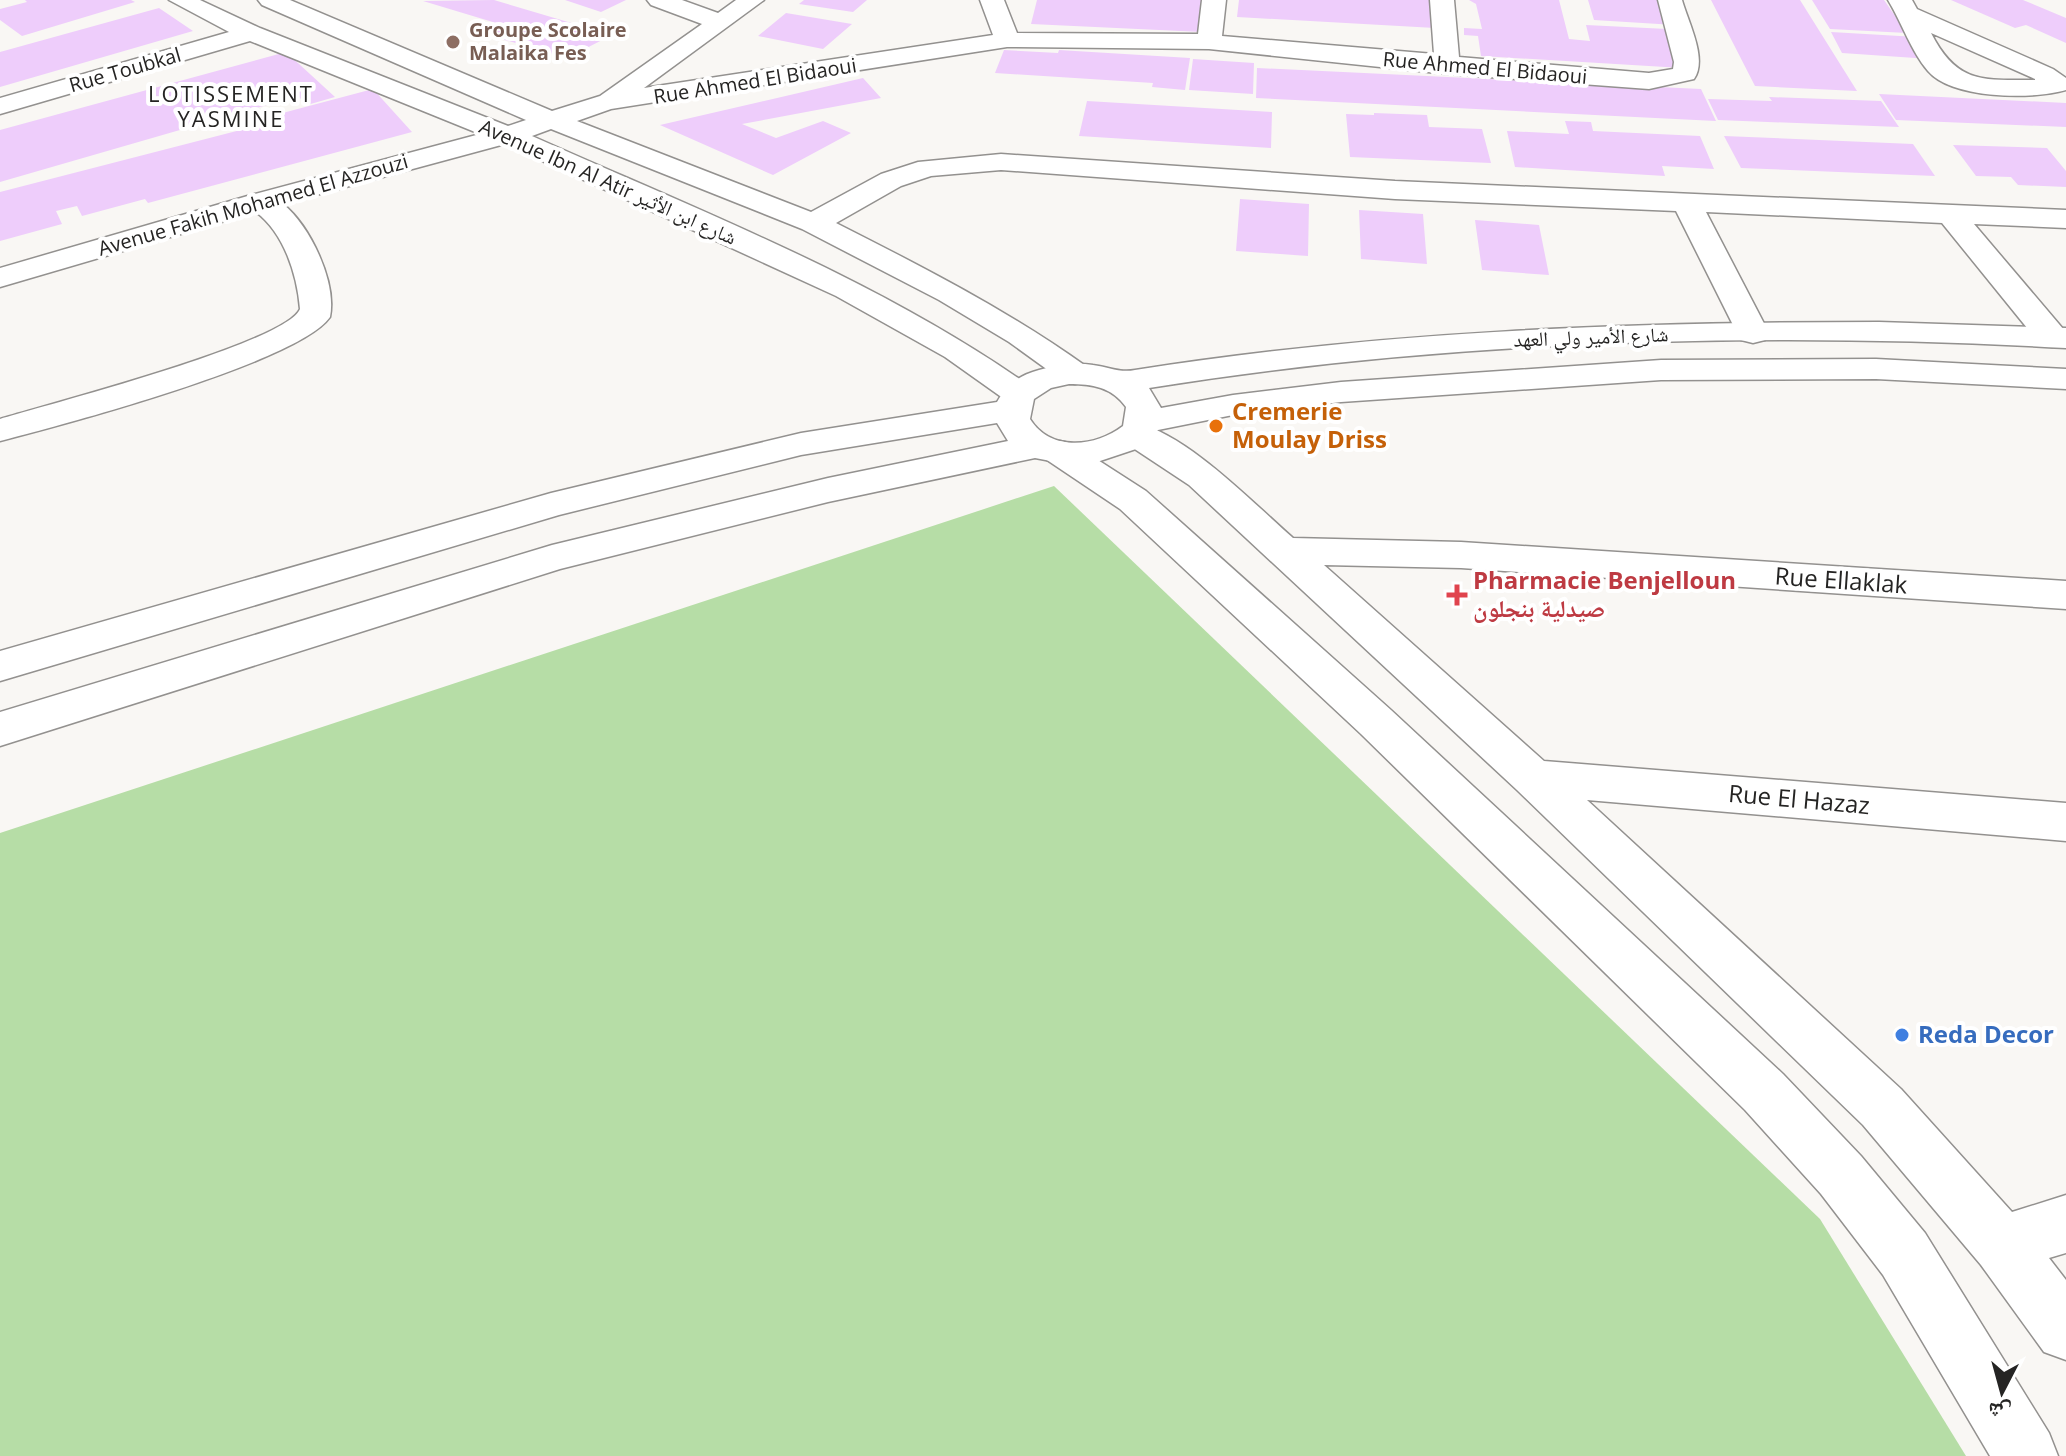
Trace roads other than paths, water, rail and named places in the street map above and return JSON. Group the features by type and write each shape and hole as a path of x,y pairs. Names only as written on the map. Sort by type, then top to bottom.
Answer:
{"street":[{"name":"Avenue Ibn Al Atir شارع ابن الأثير","path":"181,0 251,33 507,135 847,289 957,350 1015,402"},
{"name":"Avenue Ibn Al Atir شارع ابن الأثير","path":"270,0 505,102 555,119 813,223 950,293 1021,335 1075,374"},
{"path":"659,0 721,22"},
{"path":"606,102 752,0"},
{"path":"992,0 1007,40"},
{"path":"1209,42 1214,0"},
{"path":"1442,0 1447,66"},
{"name":"Rue Ahmed El Bidaoui","path":"507,135 606,102 1007,40 1209,42 1447,66 1649,81 1672,79 1685,74 1687,62 1670,0"},
{"path":"1904,7 2044,74 2058,84 1971,86 1954,82 1935,66 1904,7"},
{"name":"Rue Toubkal","path":"0,106 251,33"},
{"name":"Avenue Fakih Mohamed El Azzouzi","path":"0,278 261,201 507,135"},
{"path":"813,223 891,180 928,168 964,162 1688,206 2066,219"},
{"path":"0,430 238,356 289,337 313,319 318,302 302,259 285,221 261,201"},
{"path":"1688,206 1753,333"},
{"path":"1952,216 2059,338"},
{"name":"شارع الأمير ولي العهد","path":"1119,383 1318,353 1532,338 1753,333 2059,338"},
{"name":"شارع الأمير ولي العهد","path":"1140,428 1233,405 1341,392 1661,370 1876,369 2066,379"},
{"path":"0,666 551,505 801,444 1015,402 1045,378 1075,374 1119,383 1142,402 1140,428 1122,445 1100,452 1049,449 828,490 552,558 0,729"},
{"path":"1015,402 1016,428 1133,500 1376,722 1764,1092 1841,1175 1904,1254 2026,1456"},
{"path":"1140,428 1202,477 1533,778 1882,1107 2002,1244 2066,1330"},
{"name":"Rue Ellaklak","path":"1280,551 1461,555 2066,595"},
{"name":"Rue El Hazaz","path":"1533,778 2066,822"},
{"path":"2002,1244 2066,1224"}],"place":[{"name":"Groupe Scolaire Malaika Fes","path":"453,42"},
{"name":"Cremerie Moulay Driss","path":"1216,426"},
{"name":"Pharmacie Benjelloun صيدلية بنجلون","path":"1457,595"},
{"name":"Reda Decor","path":"1902,1035"}],"district":[{"name":"LOTISSEMENT YASMINE","path":"231,106"}]}
